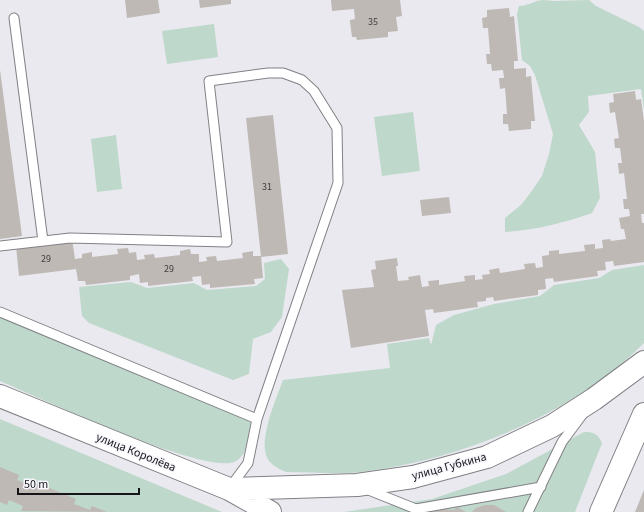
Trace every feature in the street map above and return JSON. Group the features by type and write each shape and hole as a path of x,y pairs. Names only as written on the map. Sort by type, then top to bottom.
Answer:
{"street":[{"name":"улица Губкина","path":"229,489 357,485 413,477 487,457 552,426 594,399 644,362"},
{"name":"улица Королёва","path":"0,396 229,489 270,512"},
{"path":"602,512 644,414"}],"lane":[{"path":"14,18 43,241"},
{"path":"0,246 70,238 227,242 209,81 268,73 283,74 302,80 314,92 337,128 338,183 257,418 248,463 229,489"},
{"path":"0,312 257,418"},
{"path":"528,512 562,442 594,399"},
{"path":"357,485 416,509 540,487"}],"green space":[{"path":"543,0 589,0 596,6 639,27 644,31 644,110 641,89 588,96 589,112 579,125 595,152 600,198 592,213 549,226 505,232 505,218 521,205 542,176 553,134 535,75 530,66 522,60 517,14 519,6"},
{"path":"214,24 218,57 167,64 162,31"},
{"path":"413,112 420,171 382,176 374,117"},
{"path":"116,135 122,189 97,192 91,139"},
{"path":"281,259 289,269 282,317 271,332 253,339 249,374 233,380 89,323 82,316 79,287 131,282 147,288 194,283 207,290 256,286 265,279 264,263"},
{"path":"644,265 644,343 622,364 581,394 524,425 463,449 400,466 368,471 337,473 286,472 274,465 267,458 265,438 267,428 283,380 390,368 387,344 429,338 431,345 436,325 454,315 494,304 540,296 554,285 599,278 612,270"},
{"path":"0,315 253,420 248,443 244,453 236,461 220,463 193,458 121,433 0,381"},
{"path":"0,419 222,512 0,512"},
{"path":"584,432 595,434 599,437 602,443 575,512 344,512 432,499 506,474"}],"building":[{"path":"125,0 158,0 160,13 127,18"},
{"path":"199,0 231,0 231,4 200,8"},
{"path":"331,0 400,0 402,16 396,17 398,31 388,32 388,37 357,40 356,37 352,37 350,22 350,20 355,19 354,9 332,11"},
{"path":"509,8 510,17 514,16 518,61 514,61 514,69 526,68 526,77 531,76 535,121 531,121 531,129 509,131 508,124 503,124 503,114 507,114 505,88 500,89 499,78 504,78 503,70 492,71 491,64 487,64 486,54 490,54 488,28 483,28 482,18 487,17 487,10"},
{"path":"0,70 22,236 0,239"},
{"path":"635,91 636,100 641,99 644,121 644,214 641,214 642,223 644,223 644,262 614,266 613,261 605,262 606,270 597,271 598,276 554,282 553,278 545,279 546,289 538,290 538,295 494,301 493,297 486,298 486,301 477,302 478,307 434,313 433,309 425,310 429,336 351,348 342,290 374,287 371,270 376,269 375,261 397,258 398,266 396,266 398,281 409,280 408,277 420,275 422,287 429,286 428,281 439,280 439,285 465,281 464,276 475,275 475,280 483,279 482,275 490,274 489,270 499,268 500,273 525,269 524,264 535,263 536,268 543,267 542,256 549,255 549,251 559,250 559,254 585,251 584,245 595,244 595,249 603,248 602,240 610,239 611,241 626,239 624,229 621,229 619,218 630,216 629,209 624,209 623,199 627,199 624,173 619,174 618,163 622,163 620,148 615,148 614,139 619,138 615,112 610,113 609,103 614,102 613,94"},
{"path":"273,115 288,254 261,257 246,118"},
{"path":"449,197 451,213 422,216 420,200"},
{"path":"72,239 75,259 82,258 82,254 92,252 92,257 118,254 117,249 128,248 129,253 136,252 137,260 145,259 144,255 154,254 155,258 180,255 180,251 190,249 191,254 199,254 199,262 207,261 206,257 216,256 217,261 243,258 242,253 253,251 253,256 261,256 263,278 254,279 255,284 210,288 210,284 202,285 201,276 192,277 193,281 148,286 148,282 140,283 139,274 130,276 130,280 86,285 85,281 78,281 76,269 19,276 16,246"},
{"path":"0,467 19,475 17,480 33,486 35,482 76,499 74,504 90,510 92,506 107,512 21,511 23,506 9,500 7,505 0,502"},
{"path":"644,490 644,512 635,512"},
{"path":"485,505 494,505 506,512 472,512 476,508"},
{"path":"457,507 466,512 428,512 441,509 454,510"}]}
